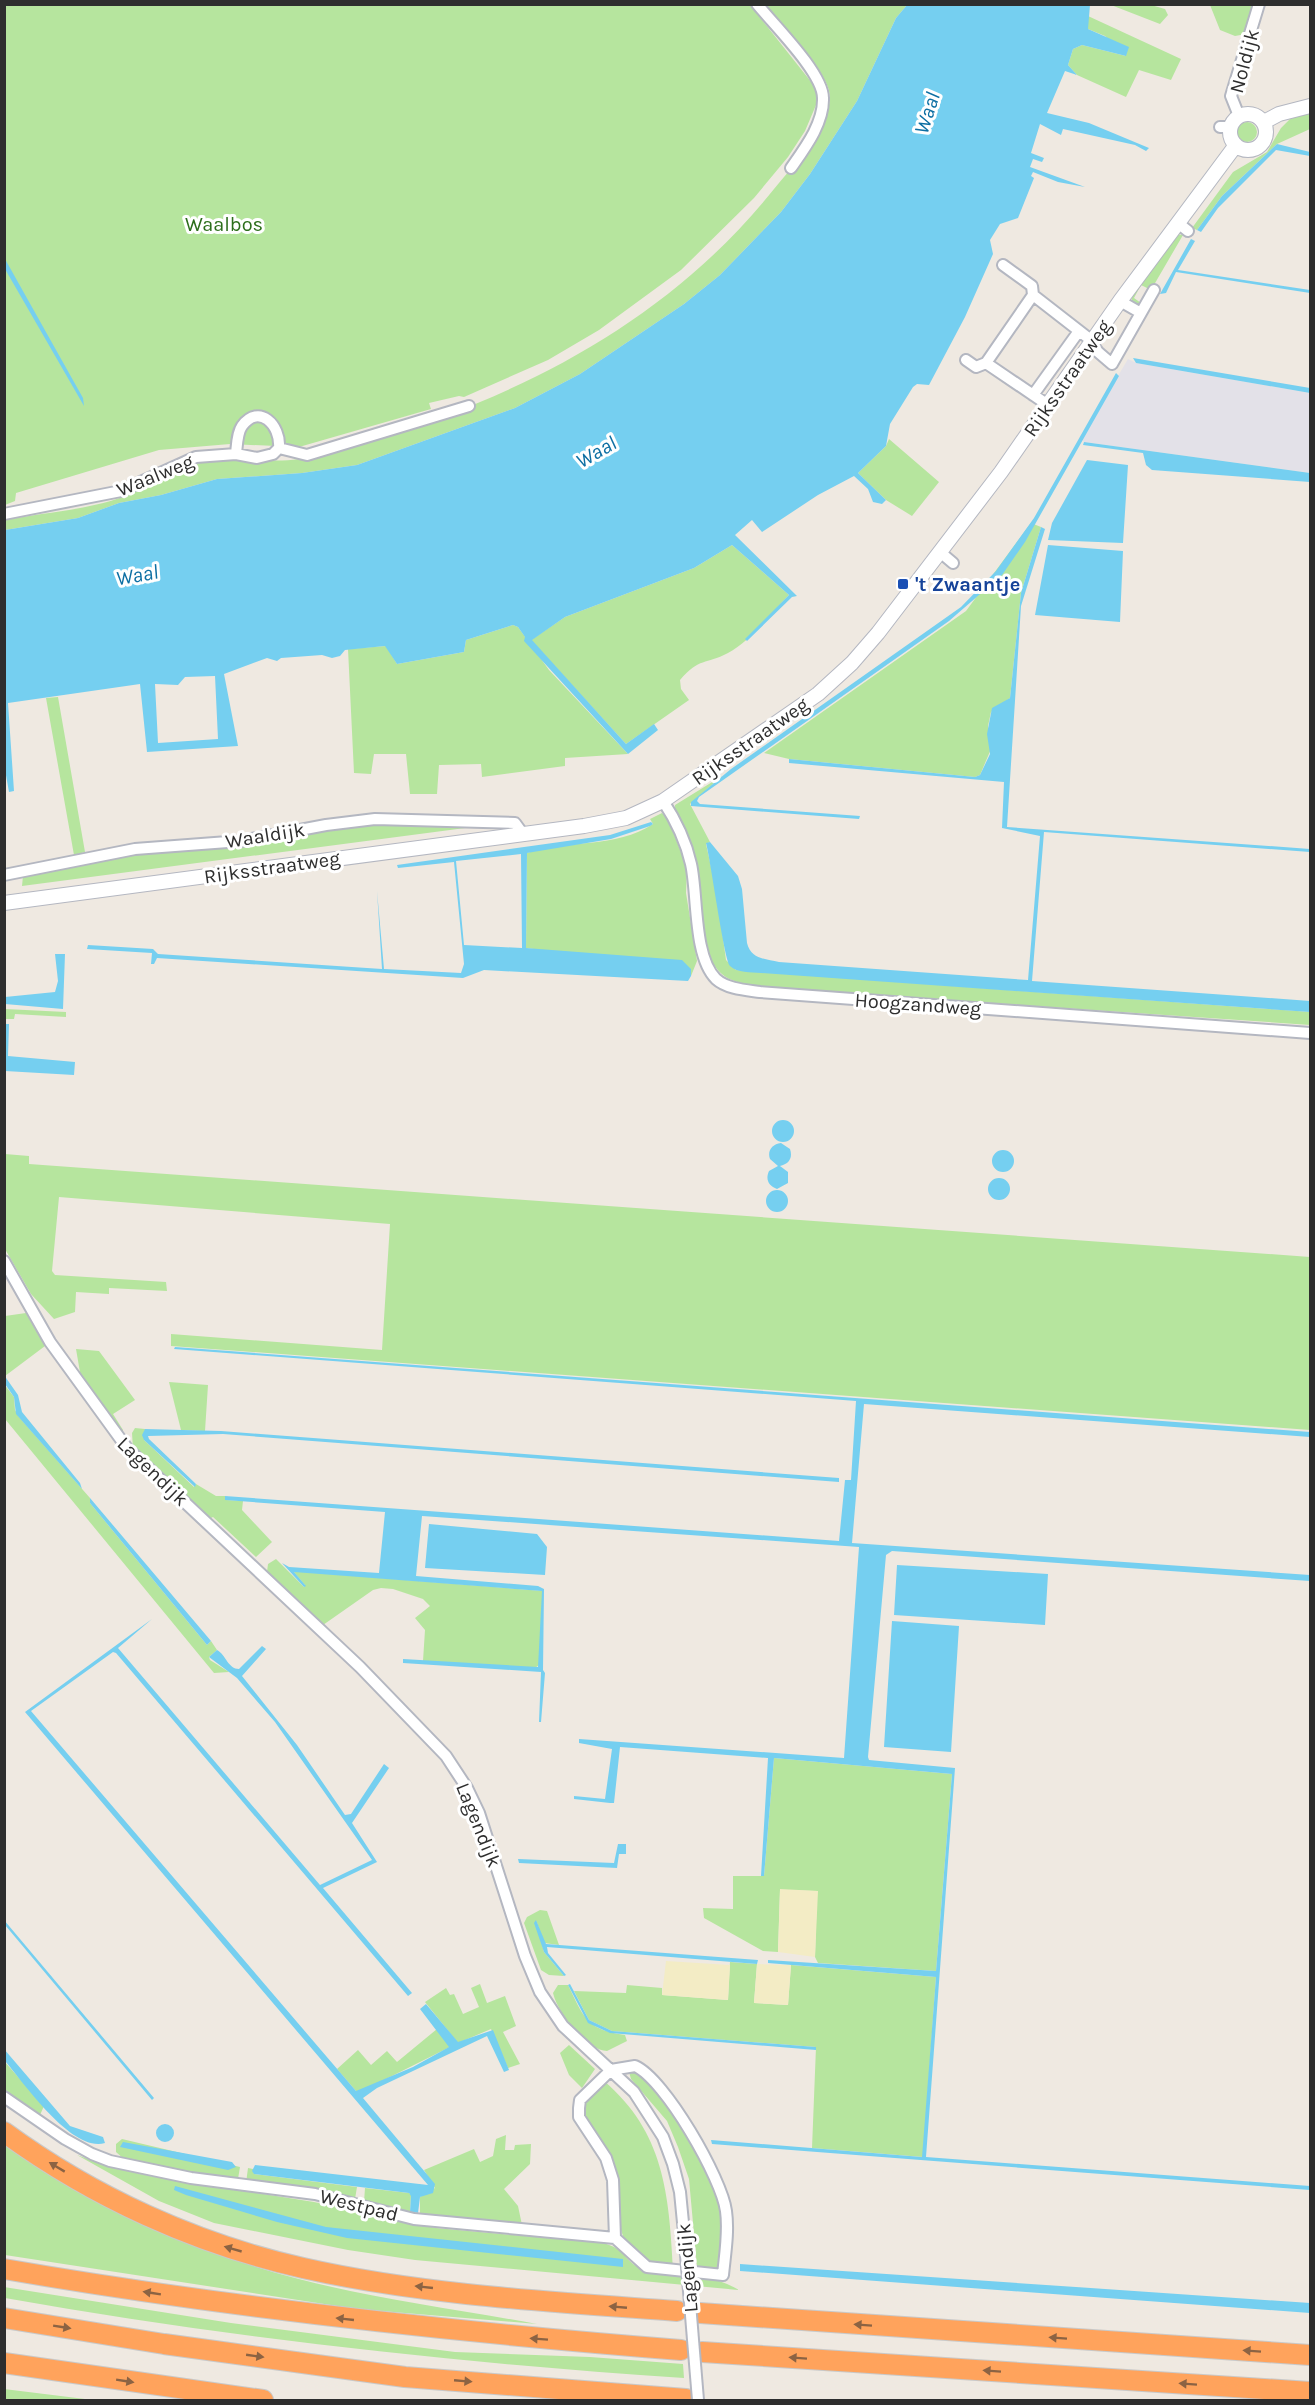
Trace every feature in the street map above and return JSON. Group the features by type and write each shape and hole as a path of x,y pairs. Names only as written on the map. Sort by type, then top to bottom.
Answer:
{"highway":[{"path":"4,2132 78,2180 144,2214 219,2245 303,2268 416,2286 677,2311"},
{"path":"4,2269 194,2300 323,2317 515,2337 681,2350"},
{"path":"700,2313 1311,2355"},
{"path":"4,2318 164,2344 405,2377 692,2400"},
{"path":"702,2352 1311,2392"},
{"path":"4,2363 263,2400"}],"street":[{"path":"757,4 810,70 822,90 819,122 791,168"},
{"name":"Noldijk","path":"1230,123 1231,96 1259,4"},
{"path":"1264,123 1279,114 1311,106"},
{"path":"1252,114 1264,123 1266,133 1259,146 1250,150 1236,145 1231,137 1230,123 1252,114"},
{"name":"Rijksstraatweg","path":"4,903 609,822 641,812 663,801 834,680 878,633 1048,405 1120,301 1183,227 1216,164 1236,145"},
{"path":"966,360 976,367 986,363 1033,295 1032,286 1003,265"},
{"name":"Rijksstraatweg","path":"1091,344 1112,364 1154,290"},
{"path":"1033,295 1079,331 1091,344"},
{"path":"1120,301 1141,313"},
{"path":"1033,395 1079,331"},
{"path":"986,363 1048,405"},
{"path":"236,454 242,426 251,419 262,417 272,422 277,429 279,448 307,455 469,406"},
{"name":"Waalweg","path":"4,514 121,491 196,457 236,454 257,458 273,454 279,448"},
{"path":"940,552 953,563"},
{"name":"Hoogzandweg","path":"663,801 690,862 702,946 708,968 718,980 730,986 760,992 1311,1033"},
{"name":"Waaldijk","path":"4,875 135,849 242,841 327,825 375,819 515,823 523,834"},
{"name":"Lagendijk","path":"4,1261 50,1342 127,1448 360,1667 446,1756 467,1788 478,1813 525,1956 540,1992 563,2026 634,2092 663,2137 674,2164 680,2192 684,2243 692,2400"},
{"path":"630,2066 639,2068 678,2112 701,2150 717,2180 726,2211 727,2237 723,2275 647,2267 615,2238 613,2180 606,2158 579,2117 580,2100 611,2070 630,2066"},
{"name":"Westpad","path":"4,2097 65,2139 92,2154 145,2169 191,2178 315,2194 414,2219 615,2238"}],"shaded area":[{"path":"1128,359 1136,363 1310,393 1310,473 1084,442 1081,439"}],"green space":[{"name":"Waalbos","path":"4,5 750,5 812,83 819,98 805,131 788,157 754,198 681,270 599,330 548,360 464,397 459,396 429,403 431,409 299,447 230,444 159,450 16,493 15,501 5,505"},
{"path":"765,5 907,5 896,18 857,101 810,174 781,212 720,275 684,304 580,374 515,408 357,465 302,473 217,479 161,495 119,503 78,518 5,530 5,520 109,501 132,493 180,466 201,460 225,458 275,461 308,458 430,421 541,374 593,345 643,312 690,275 734,234 799,158 817,134 828,109 830,97 823,76"},
{"path":"1111,5 1151,5 1165,9 1168,15 1160,24"},
{"path":"1210,5 1255,5 1246,34 1235,36 1220,30"},
{"path":"1088,16 1181,59 1171,80 1139,70 1126,97 1077,75 1068,65 1073,49 1082,45 1126,56 1105,36 1088,29"},
{"path":"1310,113 1310,129 1277,144 1222,196 1197,230 1192,228 1233,172 1267,152 1281,128 1290,119"},
{"path":"1247,122 1254,125 1257,132 1254,139 1247,142 1240,139 1237,132 1240,125"},
{"path":"1176,234 1183,235 1151,290 1141,285 1134,298 1141,303 1137,306 1132,302 1132,296"},
{"path":"889,439 939,482 912,516 886,500 858,473 886,446"},
{"path":"1031,523 1041,527 1021,593 1010,698 991,712 988,726 991,749 980,775 975,777 789,759 764,753 966,611"},
{"path":"732,545 789,595 753,634 736,648 698,665 687,673 680,680 681,689 689,700 626,744 531,640 565,617 694,568"},
{"path":"513,625 518,627 549,670 628,754 565,758 565,766 482,777 481,764 439,765 437,794 410,794 406,754 374,754 371,774 354,773 348,649 386,646 397,664 464,652 466,640"},
{"path":"58,697 85,852 74,855 46,698"},
{"path":"722,776 690,804 710,842 706,844 717,894 726,960 736,970 1310,1012 1310,1025 760,987 735,981 718,970 708,954 675,811 675,805"},
{"path":"662,813 669,821 687,868 686,893 697,961 691,976 691,969 526,948 527,853 558,846 623,837 653,824 650,819"},
{"path":"390,821 488,825 22,886 23,876 138,852 287,838 306,831"},
{"path":"5,1009 66,1012 66,1017 15,1014 14,1019 5,1019"},
{"path":"5,1154 29,1156 29,1164 1310,1257 1310,1430 171,1346 171,1334 382,1350 390,1224 59,1197 52,1271 55,1275 166,1282 167,1291 109,1288 109,1294 76,1292 75,1312 54,1319 31,1294 5,1249"},
{"path":"26,1313 45,1346 5,1376 5,1316"},
{"path":"76,1349 99,1351 135,1400 113,1414 123,1430 123,1438 81,1378"},
{"path":"169,1382 208,1385 205,1431 181,1430"},
{"path":"4,1384 14,1397 15,1410 19,1417 90,1498 90,1503 207,1645 211,1641 217,1650 209,1657 210,1660 229,1672 214,1673 5,1419"},
{"path":"135,1428 145,1429 144,1440 194,1487 196,1484 216,1496 225,1496 226,1500 243,1501 242,1510 272,1542 256,1557 213,1517 209,1519 133,1449 132,1433"},
{"path":"276,1559 304,1587 305,1585 293,1571 543,1591 539,1665 535,1668 423,1661 425,1630 415,1618 430,1606 423,1599 393,1589 373,1590 323,1625 267,1572 268,1564"},
{"path":"774,1758 952,1774 936,1971 818,1963 815,1957 817,1891 780,1890 778,1952 763,1951 704,1918 703,1908 733,1909 733,1876 764,1876"},
{"path":"540,1910 547,1911 559,1945 544,1943 536,1920 544,1952 564,1976 549,1975 541,1970 524,1923 527,1917"},
{"path":"730,1962 757,1964 754,2003 788,2005 791,1965 936,1977 923,2157 812,2148 816,2047 612,2031 589,2020 574,1991 626,1993 627,1985 662,1988 662,1995 728,2000"},
{"path":"480,1984 487,2003 505,1996 516,2026 503,2032 520,2064 508,2068 491,2029 458,2043 425,2002 446,1988 450,1995 454,1994 463,2014 479,2007 471,1988"},
{"path":"558,1985 568,1985 583,2014 594,2026 625,2035 627,2041 607,2051 591,2045 582,2038 560,2010 553,1993"},
{"path":"437,2029 450,2047 360,2092 356,2091 337,2069 358,2050 371,2065 387,2051 397,2062"},
{"path":"569,2045 595,2069 582,2088 569,2075 560,2053"},
{"path":"4,2061 44,2106 40,2115 5,2090"},
{"path":"632,2070 640,2072 681,2122 717,2188 724,2233 720,2269 697,2267 689,2179 667,2121 631,2079 629,2072"},
{"path":"604,2081 640,2121 660,2166 669,2215 673,2268 647,2260 630,2248 621,2229 613,2175 586,2124 584,2114 583,2103"},
{"path":"506,2135 505,2150 514,2150 515,2145 531,2144 530,2164 504,2189 518,2206 522,2225 420,2216 420,2197 435,2188 424,2170 474,2149 480,2162 493,2156 496,2139"},
{"path":"122,2139 240,2167 238,2179 197,2175 125,2160 116,2152 116,2144"},
{"path":"5,2144 141,2219 227,2257 341,2289 537,2324 357,2309 5,2255"},
{"path":"77,2155 113,2168 155,2177 314,2202 436,2228 603,2243 616,2248 630,2262 642,2269 702,2277 739,2290 415,2260 348,2250 214,2223 159,2201"},
{"path":"248,2168 253,2169 254,2174 357,2187 355,2199 246,2183"},
{"path":"365,2188 409,2193 411,2195 410,2212 364,2202"},
{"path":"4,2287 231,2323 455,2352 590,2357 683,2364 684,2378 428,2357 258,2337 5,2298"},
{"path":"4,2389 93,2400 5,2400"}],"sand":[{"path":"780,1889 818,1891 815,1957 778,1952"},
{"path":"666,1961 730,1965 728,2000 662,1995"},
{"path":"757,1964 791,1965 788,2005 754,2003"}],"water":[{"name":"Waal","path":"907,5 1090,5 1088,29 1129,47 1126,56 1082,45 1073,49 1068,65 1077,75 1065,71 1047,113 1089,123 1149,148 1146,151 1135,145 1063,129 1061,135 1040,124 1031,153 1044,158 1042,162 1033,159 1030,167 1085,187 1058,182 1033,172 1031,176 1034,178 1018,218 1000,224 990,240 993,254 965,317 929,385 917,384 913,387 890,424 886,446 858,473 886,500 882,504 873,502 868,489 854,476 818,495 762,532 752,520 735,535 797,596 792,597 747,641 745,639 789,595 732,545 694,568 565,617 532,640 626,744 654,724 658,730 628,754 524,641 525,637 518,627 513,625 466,640 464,652 397,664 385,646 345,650 340,656 332,658 322,655 281,658 277,661 267,658 224,674 238,746 147,752 140,684 8,703 14,791 9,792 4,764 5,530 78,518 119,503 161,495 217,479 302,473 357,465 515,408 580,374 684,304 720,275 781,212 810,174 857,101 896,18","holes":["215,676 218,739 158,743 155,684 178,685 185,677"]},
{"path":"1277,144 1310,152 1310,156 1276,150 1218,208 1201,232 1197,230 1222,196"},
{"path":"1191,239 1195,241 1178,270 1310,290 1310,293 1176,272 1166,293 1160,294"},
{"path":"5,259 83,398 84,406 5,269"},
{"path":"1133,358 1310,388 1310,393 1136,363"},
{"path":"1116,373 1119,376 1025,542 1002,575 949,621 699,797 697,801 700,804 860,816 859,819 691,806 691,802 731,769 961,607 996,571 1034,518"},
{"path":"1084,442 1310,473 1310,482 1152,470 1146,465 1143,453 1083,445"},
{"path":"1087,460 1128,465 1123,543 1048,540 1052,523"},
{"path":"1041,527 1045,529 1021,606 1007,827 1310,849 1310,852 1044,832 1032,981 1310,1001 1310,1012 749,972 736,970 730,966 724,946 706,843 710,842 738,876 742,889 747,943 752,952 759,957 779,962 1028,980 1040,836 1002,828 1004,782 789,763 789,759 975,777 980,775 990,754 987,734 992,708 1010,698 1021,593"},
{"path":"1048,545 1123,551 1120,622 1035,615"},
{"path":"651,822 653,824 611,839 527,853 526,948 682,960 691,969 688,981 484,970 463,978 157,958 154,964 151,964 152,953 87,949 88,945 153,949 158,954 382,969 377,891 384,969 461,973 464,964 454,862 398,868 397,865 610,835","holes":["521,854 522,948 464,945 456,861"]},
{"path":"55,954 65,954 63,1009 5,1004 5,997 55,992 58,981"},
{"path":"4,1024 9,1024 8,1056 75,1062 74,1075 5,1071"},
{"path":"783,1120 791,1123 794,1131 791,1139 783,1142 775,1139 772,1131 775,1123"},
{"path":"781,1143 790,1149 791,1158 780,1166 788,1172 788,1183 777,1189 768,1180 769,1171 778,1166 770,1159 769,1153 773,1146"},
{"path":"1003,1150 1011,1153 1014,1161 1011,1169 1003,1172 995,1169 992,1161 995,1153"},
{"path":"999,1178 1007,1181 1010,1189 1007,1197 999,1200 991,1197 988,1189 991,1181"},
{"path":"777,1190 785,1193 788,1201 785,1209 777,1212 769,1209 766,1201 769,1193"},
{"path":"175,1347 1310,1432 1310,1437 864,1404 852,1543 1310,1575 1310,1581 892,1551 886,1555 868,1757 869,1760 955,1768 926,2157 1310,2186 1310,2190 712,2144 711,2140 922,2157 936,1977 768,1963 768,1960 936,1971 952,1774 774,1758 764,1876 761,1876 768,1758 620,1747 614,1803 610,1803 574,1799 574,1796 605,1799 612,1749 579,1743 579,1739 844,1758 859,1547 422,1516 416,1576 538,1586 544,1589 543,1670 545,1673 541,1722 539,1722 541,1672 403,1663 403,1659 538,1667 542,1591 294,1572 306,1586 304,1587 282,1563 289,1567 379,1573 385,1512 225,1500 225,1496 839,1541 845,1480 851,1480 856,1401 174,1349"},
{"path":"4,1375 18,1395 22,1412 80,1483 82,1489 16,1414 14,1397 5,1384"},
{"path":"145,1429 221,1431 839,1478 839,1482 223,1434 148,1436 196,1484 195,1487 144,1440 142,1435"},
{"path":"90,1498 211,1641 207,1645 90,1503"},
{"path":"429,1524 537,1534 547,1547 545,1575 425,1568"},
{"path":"897,1565 1048,1574 1045,1625 894,1615"},
{"path":"152,1619 118,1648 320,1885 372,1860 275,1722 237,1678 209,1657 217,1650 232,1667 239,1669 262,1646 266,1649 242,1676 297,1745 345,1815 351,1814 384,1764 389,1768 352,1823 377,1862 323,1888 412,1993 408,1996 116,1653 113,1652 31,1711 356,2091 413,2067 449,2047 420,2009 426,2004 458,2042 493,2030 509,2070 504,2072 487,2036 377,2088 363,2098 435,2184 433,2193 420,2197 418,2213 410,2212 411,2196 409,2193 254,2174 252,2171 255,2165 428,2185 25,1712"},
{"path":"892,1621 959,1626 951,1752 884,1747"},
{"path":"618,1844 626,1844 626,1854 619,1854 617,1868 519,1863 518,1859 614,1863"},
{"path":"4,1920 154,2098 152,2100 5,1925"},
{"path":"536,1920 546,1944 758,1960 757,1964 547,1947 548,1953 566,1975 564,1976 544,1952 534,1923"},
{"path":"570,1984 589,2020 612,2031 816,2047 816,2050 610,2033 588,2023 568,1985"},
{"path":"4,2049 70,2126 103,2137 105,2143 92,2143 78,2138 50,2114 5,2061"},
{"path":"165,2124 172,2126 174,2133 172,2140 165,2142 158,2140 156,2133 158,2126"},
{"path":"123,2142 232,2162 236,2167 228,2170 120,2147"},
{"path":"175,2186 326,2227 623,2259 623,2267 347,2238 277,2222 186,2195 174,2190"},
{"path":"740,2264 1310,2303 1310,2313 740,2271"}],"place":[{"name":"'t Zwaantje","path":"903,584"}]}
